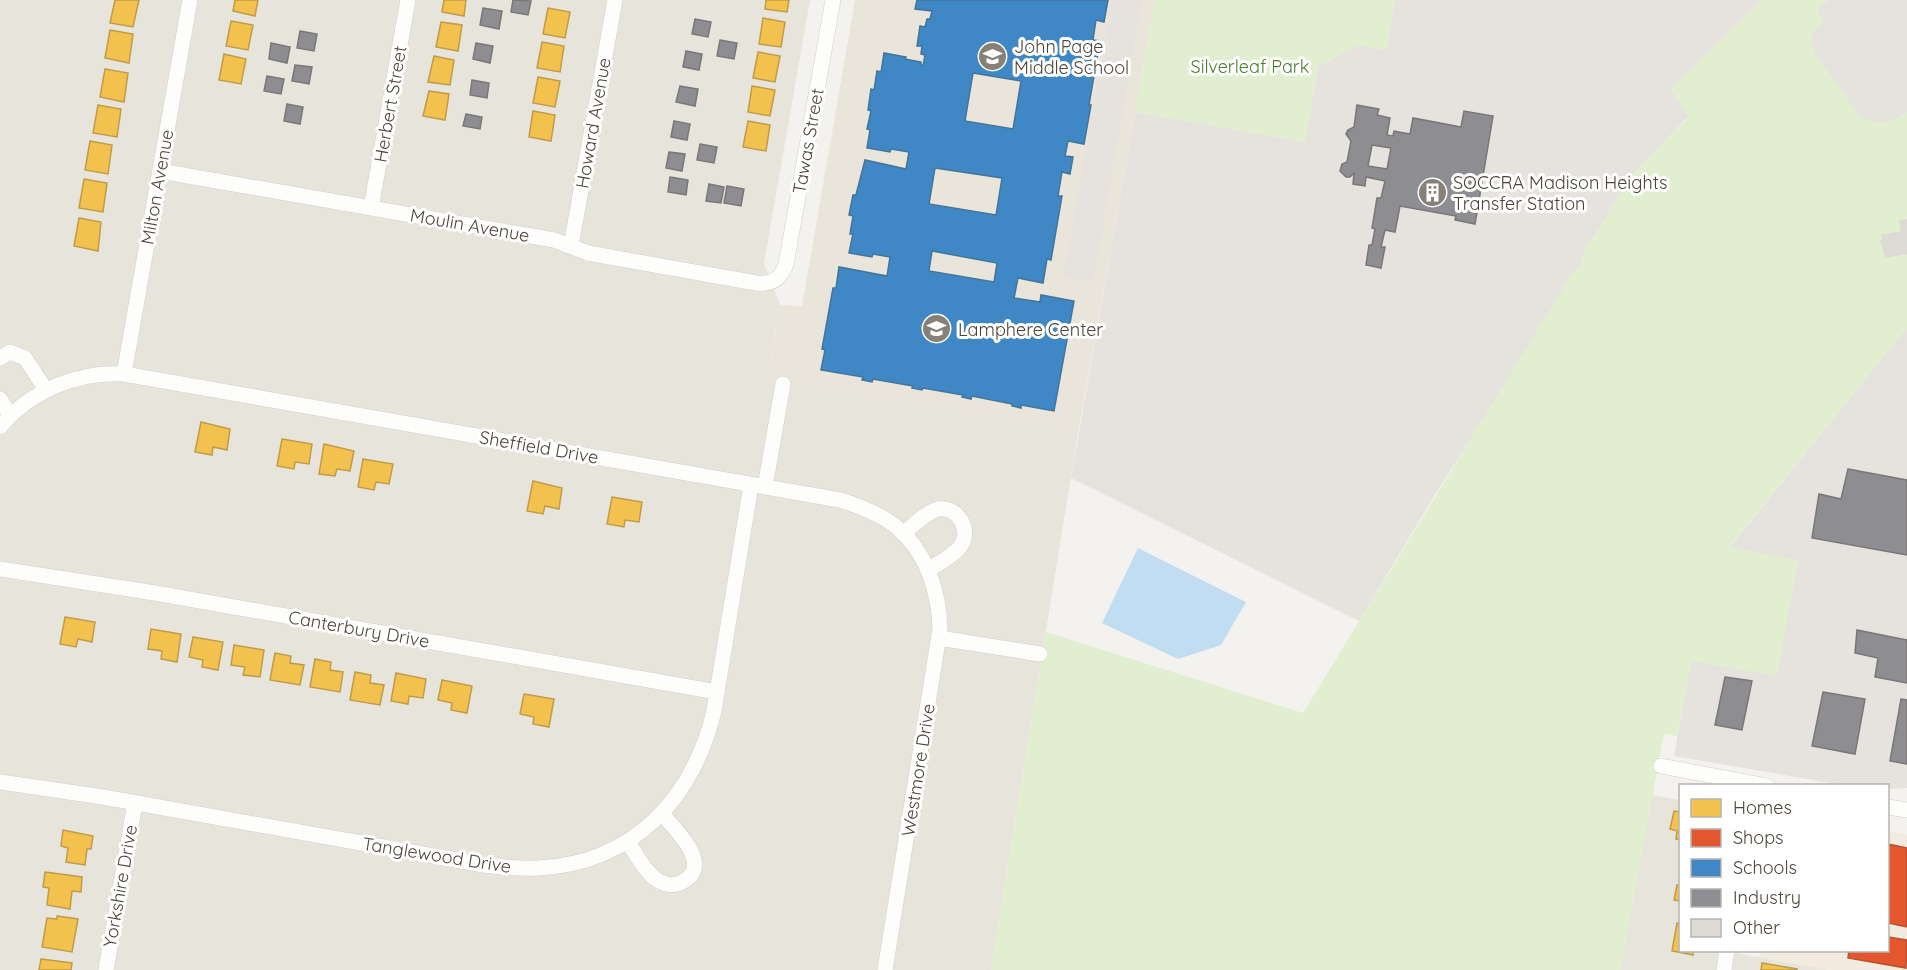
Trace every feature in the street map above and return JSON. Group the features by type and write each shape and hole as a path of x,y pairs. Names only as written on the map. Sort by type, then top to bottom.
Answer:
{"street":[{"name":"Milton Avenue","path":"124,374 190,0"},
{"name":"Herbert Street","path":"371,208 408,0"},
{"name":"Howard Avenue","path":"571,246 615,0"},
{"name":"Tawas Street","path":"777,280 786,264 832,0"},
{"name":"Moulin Avenue","path":"160,171 554,240 588,253 756,283 763,284 777,280"},
{"path":"0,358 10,352 25,358 46,390"},
{"name":"Sheffield Drive","path":"0,427 10,414 46,390 85,377 111,373 124,374 840,500 865,508 895,526 928,570"},
{"path":"758,486 783,384"},
{"path":"0,399 10,414"},
{"name":"Tanglewood Drive","path":"0,782 135,803 484,865 538,868 572,864 599,856 628,842 662,814 683,787 697,763 708,734 758,486"},
{"path":"903,534 931,512 938,510 946,509 961,519 964,534 959,548 928,570"},
{"name":"Canterbury Drive","path":"0,569 166,595 717,693"},
{"name":"Westmore Drive","path":"885,970 939,638 939,609 935,587 928,570"},
{"path":"939,638 1040,654"},
{"path":"1661,766 1755,784"},
{"name":"Yorkshire Drive","path":"106,970 135,803"},
{"path":"1889,807 1907,810"},
{"path":"628,842 653,877 660,882 673,885 686,879 694,865 692,851 662,814"},
{"path":"1724,970 1727,952"}],"shaded area":[{"path":"0,0 810,0 764,263 780,305 767,378 1078,433 991,970 0,970"},
{"path":"855,0 1155,0 1078,433 767,379 780,305 802,306"},
{"path":"1112,0 1142,0 1093,282 1064,277"},
{"path":"1395,0 1762,0 1671,89 1689,116 1632,175 1586,249 1578,271 1434,496 1359,621 1071,478 1135,112 1305,142 1318,66 1358,45 1386,50"},
{"path":"1829,0 1907,0 1907,112 1893,121 1881,123 1860,117 1815,53 1811,37 1823,21 1816,9"},
{"path":"1904,331 1907,331 1907,788 1889,789 1889,784 1836,784 1674,756 1691,660 1777,675 1729,548"},
{"path":"1652,795 1679,800 1679,952 1729,952 1829,970 1620,970"},
{"path":"1889,831 1907,835 1907,970 1829,970 1759,957 1760,952 1889,952"}],"green space":[{"name":"Silverleaf Park","path":"1155,0 1395,0 1386,50 1358,45 1318,66 1305,142 1135,112"},
{"path":"1762,0 1829,0 1816,9 1824,21 1816,28 1893,121 1907,112 1907,331 1904,331 1729,547 1798,560 1777,676 1691,661 1677,736 1664,734 1620,970 991,970 1046,632 1303,713 1574,270 1578,270 1586,249 1632,175 1689,117 1671,89"}],"water":[{"path":"1138,548 1246,602 1221,645 1178,659 1102,623"}],"building: Homes":[{"path":"115,0 139,0 133,27 110,23"},
{"path":"235,0 258,0 255,16 233,11"},
{"path":"444,0 466,0 464,16 442,12"},
{"path":"766,0 789,0 787,12 765,9"},
{"path":"548,8 570,12 565,38 543,34"},
{"path":"763,18 785,22 781,47 759,44"},
{"path":"231,21 253,25 248,50 226,46"},
{"path":"441,22 462,25 458,51 436,47"},
{"path":"110,30 133,34 129,63 105,58"},
{"path":"542,42 564,46 560,72 537,68"},
{"path":"758,52 780,56 775,82 753,78"},
{"path":"224,54 246,59 241,84 219,80"},
{"path":"434,56 454,60 450,85 428,82"},
{"path":"105,69 128,73 124,102 100,97"},
{"path":"538,77 560,81 555,107 533,103"},
{"path":"752,86 775,90 770,116 748,112"},
{"path":"429,91 449,94 445,120 423,116"},
{"path":"98,105 121,109 117,137 93,133"},
{"path":"533,111 555,115 551,141 529,137"},
{"path":"748,121 770,125 766,151 743,147"},
{"path":"90,141 112,145 108,174 85,170"},
{"path":"84,179 107,183 103,212 79,208"},
{"path":"79,218 101,222 98,251 74,246"},
{"path":"201,422 230,429 227,450 213,447 212,455 195,452"},
{"path":"282,439 312,444 309,464 295,462 294,469 277,466"},
{"path":"324,444 354,451 350,471 337,469 335,476 319,474"},
{"path":"363,459 393,464 389,484 376,482 374,490 358,487"},
{"path":"533,481 562,488 559,509 545,506 543,514 527,511"},
{"path":"612,497 642,502 639,522 625,520 624,527 607,524"},
{"path":"65,617 95,622 92,642 78,639 76,647 60,644"},
{"path":"151,629 181,634 177,662 161,659 162,651 148,649"},
{"path":"193,637 223,642 218,670 202,667 203,660 189,657"},
{"path":"234,645 264,650 260,677 243,675 245,667 231,665"},
{"path":"275,653 291,656 290,663 304,665 300,685 270,680"},
{"path":"315,659 331,662 330,670 343,672 340,692 310,687"},
{"path":"355,672 371,675 370,683 384,685 380,705 350,700"},
{"path":"396,673 426,679 423,698 409,696 408,704 391,701"},
{"path":"442,680 472,686 467,713 451,710 452,703 438,700"},
{"path":"524,694 554,699 549,727 533,724 534,717 520,714"},
{"path":"1674,811 1679,812 1679,840 1676,839 1677,831 1670,829"},
{"path":"63,830 93,836 91,849 87,849 85,865 66,862 68,848 61,846"},
{"path":"45,872 82,877 81,892 72,891 70,909 47,905 49,888 43,887"},
{"path":"1677,885 1679,885 1679,901 1674,900"},
{"path":"57,916 78,919 72,952 42,947 47,918 57,919"},
{"path":"1677,923 1679,924 1679,952 1693,952 1693,955 1672,951"},
{"path":"41,959 72,963 71,970 39,970"},
{"path":"1762,963 1797,969 1797,970 1761,970"}],"building: Shops":[{"path":"1889,844 1907,848 1907,927 1889,923"},
{"path":"1889,937 1907,940 1906,968 1848,958 1849,952 1889,952"}],"building: Schools":[{"path":"917,0 1108,0 1104,22 1096,20 1093,40 1100,41 1084,144 1068,141 1065,156 1073,157 1070,174 1062,172 1058,196 1062,196 1051,260 1047,259 1043,283 1018,278 1014,298 1040,302 1041,295 1074,301 1054,411 1021,405 1021,408 972,396 971,399 962,397 963,395 923,388 922,390 912,388 913,386 873,379 872,382 862,380 863,377 821,370 825,350 822,349 839,267 887,276 890,257 849,253 853,234 850,234 853,216 849,215 865,160 906,169 909,152 891,149 890,152 867,148 870,130 867,129 871,111 868,110 871,89 874,90 877,71 881,72 884,53 921,62 923,66 925,55 921,54 922,46 917,46 920,26 925,27 932,11 915,9","holes":["973,73 1021,81 1013,129 965,121","935,168 1002,178 996,215 929,204","932,251 997,263 994,282 929,271"]}],"building: Industry":[{"path":"513,0 531,1 528,15 511,12"},
{"path":"483,8 502,11 499,29 480,25"},
{"path":"695,19 711,22 708,37 692,34"},
{"path":"300,31 317,34 314,51 297,48"},
{"path":"720,40 737,43 734,59 717,56"},
{"path":"271,43 290,47 287,63 269,59"},
{"path":"476,43 493,46 490,63 473,59"},
{"path":"686,51 702,54 699,70 683,67"},
{"path":"295,65 312,67 309,84 292,81"},
{"path":"267,76 284,79 281,94 264,91"},
{"path":"472,80 489,83 487,98 470,95"},
{"path":"680,86 698,89 695,106 676,102"},
{"path":"287,104 303,107 300,124 284,121"},
{"name":"SOCCRA Madison Heights Transfer Station","path":"1357,105 1379,109 1377,115 1390,118 1387,135 1393,136 1394,131 1410,134 1413,118 1461,127 1464,111 1493,116 1475,224 1455,220 1456,216 1400,206 1395,232 1385,230 1381,247 1385,247 1381,268 1366,265 1369,245 1372,245 1375,229 1372,228 1377,198 1381,198 1385,181 1366,177 1365,186 1353,184 1354,173 1346,177 1340,171 1342,164 1347,162 1351,141 1346,134 1354,127","holes":["1372,145 1391,148 1387,169 1368,166"]},
{"path":"466,114 482,117 480,129 463,126"},
{"path":"674,121 690,124 687,140 671,137"},
{"path":"700,144 717,147 714,163 697,160"},
{"path":"669,152 685,154 682,171 666,168"},
{"path":"670,177 688,180 686,195 668,192"},
{"path":"709,184 724,187 721,203 706,201"},
{"path":"727,186 744,189 741,206 724,203"},
{"path":"1848,469 1907,480 1907,555 1812,538 1819,494 1841,499"},
{"path":"1857,630 1907,640 1907,683 1875,677 1878,658 1855,653"},
{"path":"1725,677 1752,681 1742,730 1715,725"},
{"path":"1823,692 1865,699 1855,754 1812,746"},
{"path":"1901,699 1907,700 1907,764 1890,761"}],"building: Other":[{"path":"1907,220 1907,253 1886,257 1881,241 1883,240 1882,235 1902,232 1900,221"}],"place":[{"name":"John Page Middle School","path":"993,56"},
{"name":"SOCCRA Madison Heights Transfer Station","path":"1432,192"},
{"name":"Lamphere Center","path":"937,329"}]}
